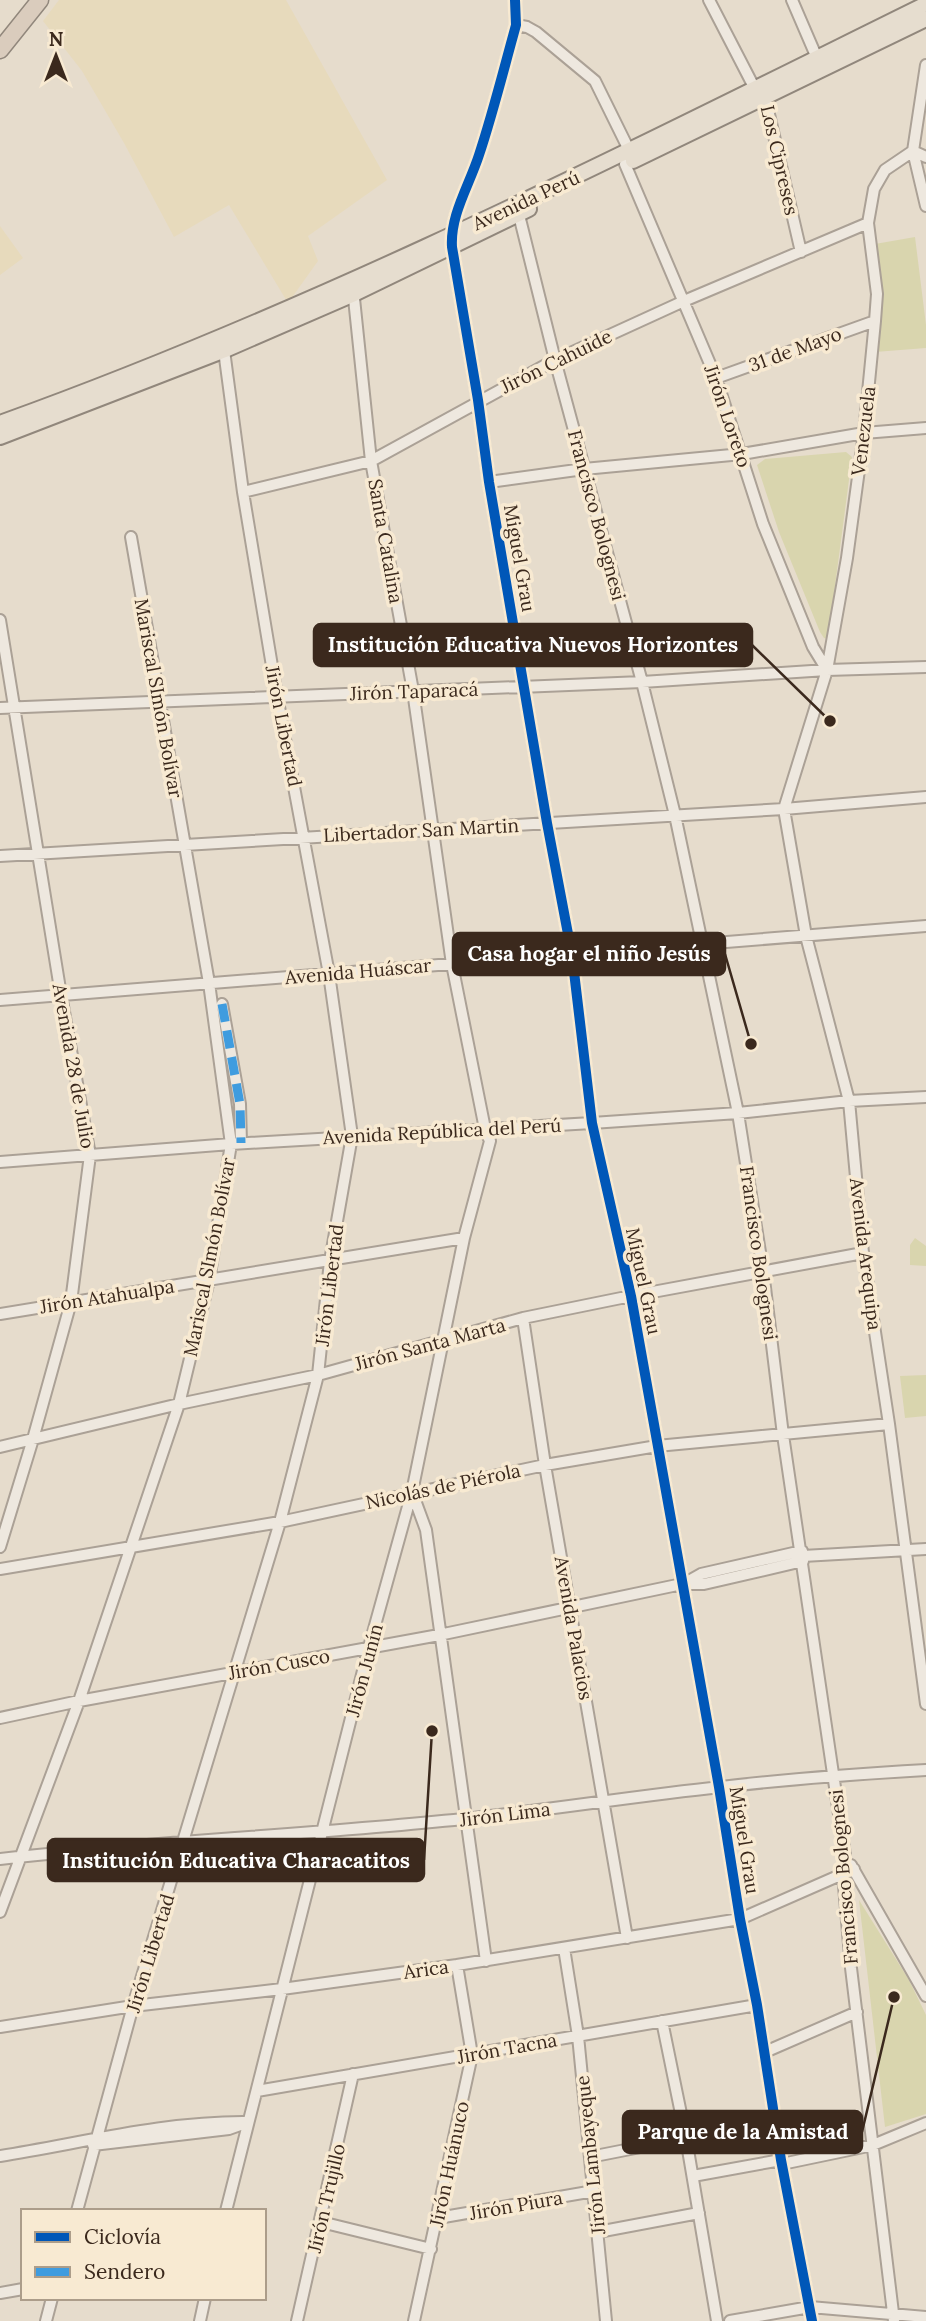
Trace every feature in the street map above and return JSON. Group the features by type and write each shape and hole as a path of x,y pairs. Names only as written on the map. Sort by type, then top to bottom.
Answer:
{"highway":[{"path":"0,50 40,0"}],"main road":[{"name":"Avenida Perú","path":"0,437 353,288 517,209 630,159 819,63 926,4"},
{"name":"Avenida Perú","path":"819,63 926,19"},
{"name":"Avenida Perú","path":"0,423 223,343"}],"street":[{"path":"451,241 455,216 480,153 516,25 515,0"},
{"name":"Los Cipreses","path":"709,0 760,93 801,252"},
{"path":"792,0 819,63"},
{"name":"Jirón Loreto","path":"516,25 536,32 595,81 630,159 716,378 763,524 813,647 827,670"},
{"path":"926,65 913,151 926,206"},
{"path":"913,151 926,157"},
{"name":"Venezuela","path":"784,809 827,670 847,558 864,433 877,294 868,223 874,189 885,170 913,151"},
{"name":"Francisco Bolognesi","path":"517,209 675,816 738,1113 848,1872 851,1968 894,2318"},
{"name":"Jirón Cahuide","path":"243,492 371,461 555,360 684,301 868,223"},
{"name":"Miguel Grau","path":"451,241 489,482 572,954 592,1123 631,1296 812,2321"},
{"name":"Santa Catalina","path":"353,288 371,461 412,691 452,964 485,1129"},
{"name":"31 de Mayo","path":"716,378 875,321"},
{"name":"Jirón Libertad","path":"78,2209 133,2006 280,1522 318,1375 330,1261 352,1136 329,974 277,696 243,492 223,343"},
{"path":"489,482 584,469 742,454 864,433 926,428"},
{"name":"Mariscal SImón Bolívar","path":"0,1912 79,1702 179,1404 209,1280 236,1143 131,537"},
{"name":"Avenida 28 de Julio","path":"0,621 90,1155 71,1302 0,1547"},
{"name":"Jirón Taparacá","path":"0,708 642,682 827,670 926,667"},
{"name":"Libertador San Martin","path":"0,856 675,816 926,797"},
{"name":"Avenida Arequipa","path":"784,809 806,936 849,1101 863,1253 926,1704"},
{"name":"Avenida Huáscar","path":"0,1000 926,926"},
{"path":"222,1004 240,1104 236,1143"},
{"name":"Avenida República del Perú","path":"0,1162 236,1143 738,1113 849,1101 926,1097"},
{"name":"Jirón Junín","path":"226,2209 369,1647 412,1492 464,1238 490,1141 485,1129"},
{"name":"Jirón Atahualpa","path":"0,1314 464,1238"},
{"name":"Jirón Santa Marta","path":"0,1447 179,1404 318,1375 523,1318 863,1253"},
{"name":"Avenida Palacios","path":"523,1318 545,1465 627,1937"},
{"name":"Nicolás de Piérola","path":"0,1569 280,1522 545,1465 657,1446 889,1424"},
{"path":"412,1492 424,1522 486,1961"},
{"name":"Jirón Cusco","path":"0,1718 571,1608 682,1584 701,1574 802,1556 926,1549"},
{"name":"Jirón Lima","path":"0,1859 184,1841 465,1819 719,1787 926,1770"},
{"path":"848,1872 926,1996"},
{"name":"Arica","path":"0,2027 133,2006 486,1961 740,1919 848,1872"},
{"name":"Jirón Lambayeque","path":"564,1948 578,2036 606,2321"},
{"name":"Jirón Huánuco","path":"414,2321 472,2055 457,1965"},
{"name":"Jirón Tacna","path":"257,2091 757,2005"},
{"path":"765,2052 857,2012"},
{"path":"662,2021 686,2138 717,2321"},
{"name":"Jirón Trujillo","path":"298,2321 354,2074"},
{"path":"0,2156 226,2121 248,2122"},
{"path":"692,2176 873,2145 926,2123"},
{"path":"590,2157 686,2138"},
{"name":"Jirón Piura","path":"438,2218 594,2191"},
{"path":"598,2232 699,2213"},
{"path":"321,2222 431,2249"},
{"path":"0,2293 21,2289"},
{"path":"47,2321 52,2300"},
{"path":"200,2321 205,2300"},
{"path":"730,2321 810,2307 894,2318 926,2318"}],"shaded area":[{"path":"59,0 286,0 387,180 308,236 318,261 288,303 229,205 174,237 82,71 43,21"},
{"path":"0,226 23,258 0,275"},
{"path":"915,237 926,325 926,348 875,352 875,244"},
{"path":"846,452 852,457 828,639 820,632 779,532 757,465 765,459"},
{"path":"915,1238 926,1246 926,1266 910,1265 910,1245"},
{"path":"926,1375 926,1416 905,1418 900,1376"},
{"path":"859,1900 909,1980 926,2015 926,2114 885,2127"}],"marked path":[{"path":"222,1004 240,1104 241,1143"}],"cycle path":[{"path":"515,0 516,25 484,140 457,212 452,247 489,482 572,955 592,1123 631,1296 757,2005 781,2160 812,2321"}],"place":[{"name":"Institución Educativa Nuevos Horizontes","path":"830,721"},
{"name":"Casa hogar el niño Jesús","path":"751,1044"},
{"name":"Institución Educativa Characatitos","path":"432,1731"},
{"name":"Parque de la Amistad","path":"894,1997"}]}
